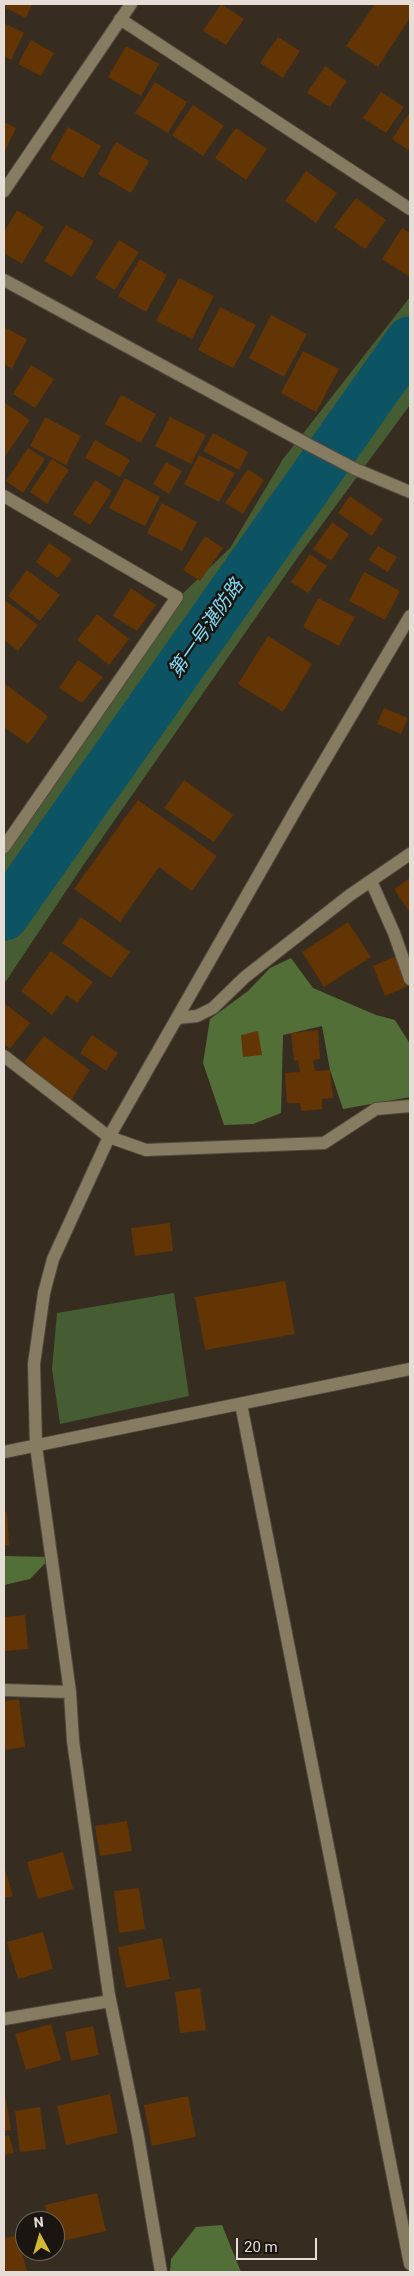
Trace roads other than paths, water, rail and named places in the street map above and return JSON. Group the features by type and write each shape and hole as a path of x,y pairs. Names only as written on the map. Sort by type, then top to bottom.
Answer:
{"street":[{"path":"4,191 131,4"},
{"path":"120,19 410,209"},
{"path":"4,280 309,445 355,469 410,492"},
{"path":"4,496 177,597 4,847"},
{"path":"161,2272 138,2136 110,2002 73,1740 70,1692 36,1446 34,1364 44,1293 53,1259 109,1137 299,804 410,616"},
{"path":"177,1018 198,1016 213,1008 245,977 350,895 410,854"},
{"path":"371,881 394,933 410,979"},
{"path":"4,1056 109,1137 146,1150 324,1143 376,1108 410,1106"},
{"path":"4,1452 410,1369"},
{"path":"241,1404 410,2264"},
{"path":"4,1690 70,1692"},
{"path":"4,2019 110,2002"}],"waterway":[{"name":"第一号湛防路","path":"4,916 410,341"}]}
